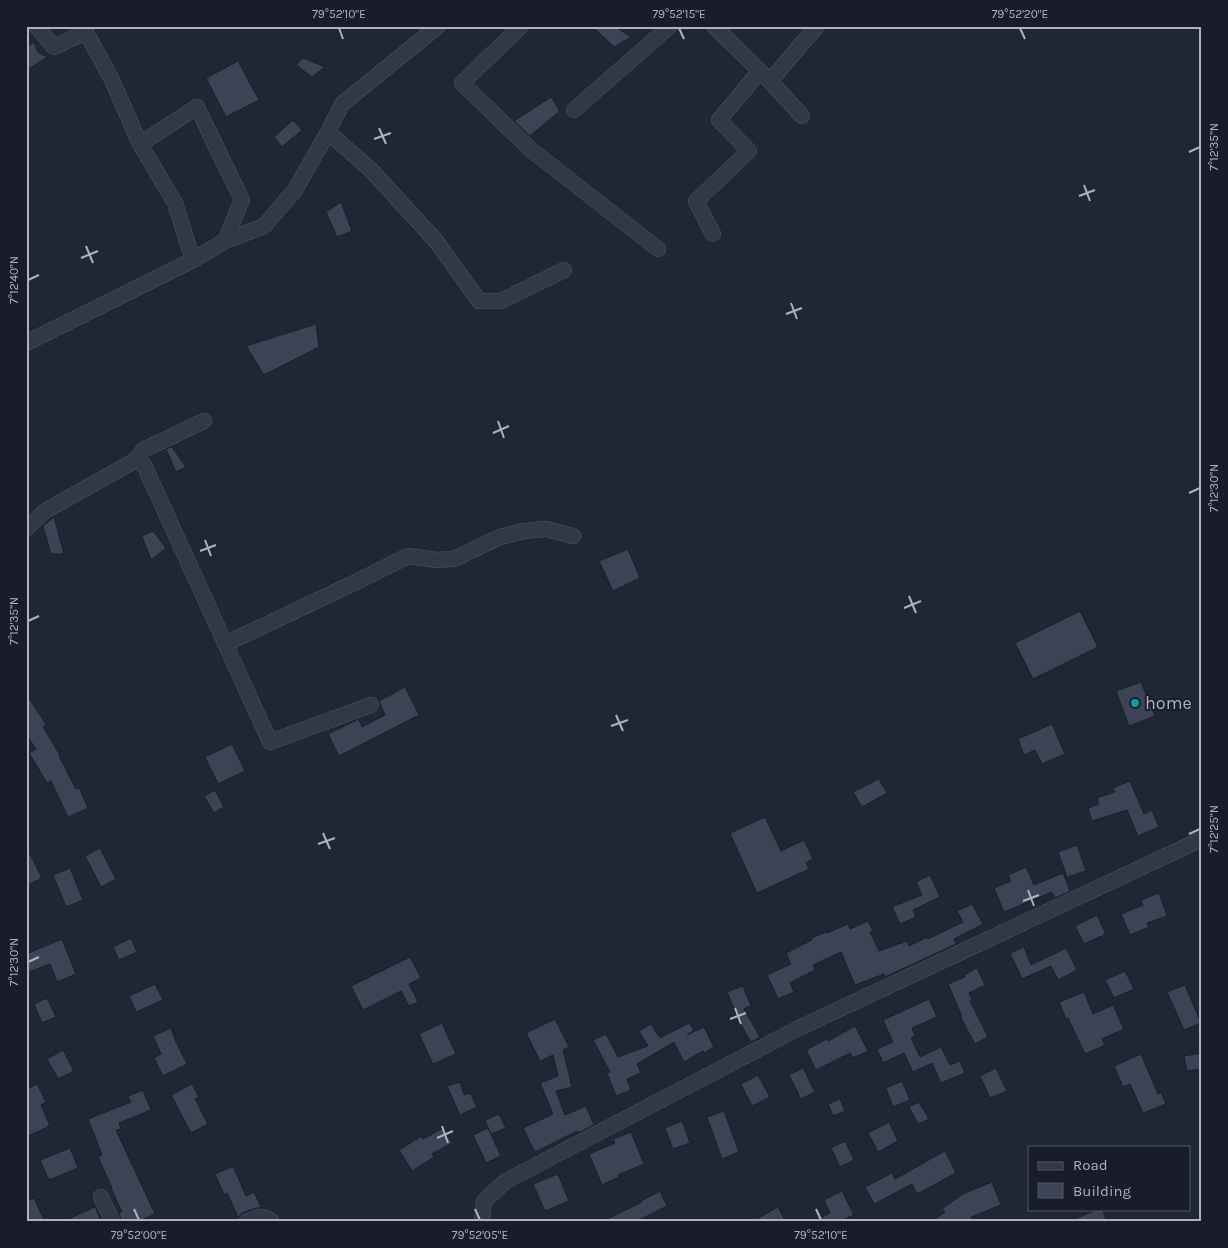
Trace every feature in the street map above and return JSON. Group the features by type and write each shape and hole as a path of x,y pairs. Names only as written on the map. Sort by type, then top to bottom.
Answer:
{"street":[{"path":"36,26 54,47 86,32 111,78 140,144 175,203 193,260"},
{"path":"26,344 193,260 225,241 264,226 296,190 342,104 438,26"},
{"path":"521,26 462,83 530,148 658,249"},
{"path":"574,110 670,26"},
{"path":"714,26 765,76 802,116"},
{"path":"713,234 696,201 749,151 719,120 817,26"},
{"path":"140,144 197,107 242,200 225,241"},
{"path":"328,132 371,170 436,241 479,301 501,301 564,270"},
{"path":"26,529 45,511 136,460 143,450 204,421"},
{"path":"136,460 144,465 270,742 371,705"},
{"path":"225,644 408,556 436,560 454,559 500,537 524,531 546,529 573,536"},
{"path":"482,1222 484,1201 506,1181 799,1028 1202,839"},
{"path":"101,1197 113,1222"},
{"path":"246,1222 260,1216 267,1217 272,1222"}],"building":[{"path":"592,26 614,26 631,37 614,47"},
{"path":"34,42 38,52 47,57 26,71 26,47"},
{"path":"303,58 325,67 312,77 296,65"},
{"path":"238,61 259,100 226,117 206,78"},
{"path":"551,97 560,111 530,136 514,121"},
{"path":"293,120 302,130 282,147 274,137"},
{"path":"341,202 352,231 337,237 326,212"},
{"path":"316,324 319,347 264,375 246,346"},
{"path":"172,447 186,467 176,472 166,449"},
{"path":"54,517 64,554 51,554 43,526"},
{"path":"153,531 166,548 151,560 142,536"},
{"path":"628,549 640,578 613,591 599,561"},
{"path":"1080,611 1098,647 1033,679 1015,643"},
{"name":"home","path":"1141,682 1155,716 1129,726 1116,691"},
{"path":"405,687 419,715 339,756 328,734 359,719 362,727 385,715 379,701"},
{"path":"26,694 46,724 43,727 60,755 76,789 79,787 88,808 68,817 51,781 47,783 29,753 36,749 26,734"},
{"path":"1052,724 1065,754 1042,764 1035,750 1024,755 1018,739"},
{"path":"232,744 245,771 218,784 205,757"},
{"path":"879,779 887,793 862,807 853,792"},
{"path":"1130,781 1144,814 1152,810 1159,827 1138,836 1127,810 1092,821 1088,808 1099,804 1097,798 1115,792 1113,788"},
{"path":"215,790 224,807 214,813 204,796"},
{"path":"765,817 781,851 804,840 813,859 806,863 809,869 757,893 730,833"},
{"path":"1077,845 1086,871 1067,877 1058,852"},
{"path":"26,846 42,878 26,886"},
{"path":"100,848 116,879 101,887 85,856"},
{"path":"1026,867 1034,885 1063,873 1070,891 1055,898 1052,892 1004,912 994,888 1011,881 1008,875"},
{"path":"70,868 83,900 66,907 53,875"},
{"path":"930,875 940,897 913,910 916,917 900,924 892,907 922,895 916,882"},
{"path":"1159,893 1167,916 1147,923 1149,927 1130,935 1121,914 1143,905 1141,900"},
{"path":"972,904 983,924 954,939 956,944 885,977 884,974 855,985 841,952 813,965 815,970 790,983 794,992 778,999 767,975 791,964 786,953 812,940 811,938 848,924 850,929 868,921 873,931 870,932 879,951 907,941 909,946 963,922 957,911"},
{"path":"1097,915 1106,934 1084,944 1075,926"},
{"path":"131,938 137,952 119,960 113,947"},
{"path":"62,939 76,974 57,982 50,964 26,973 26,954"},
{"path":"1024,947 1031,965 1066,948 1077,970 1058,980 1051,966 1022,979 1010,953"},
{"path":"410,957 421,978 409,984 418,1002 409,1006 401,991 363,1010 351,986"},
{"path":"977,968 985,985 969,993 972,1000 970,1001 988,1037 975,1044 961,1018 948,984 965,977 964,975"},
{"path":"1125,971 1134,989 1114,998 1105,980"},
{"path":"155,984 163,1000 136,1012 129,996"},
{"path":"1185,985 1201,1023 1184,1030 1167,992"},
{"path":"743,986 751,1006 744,1009 760,1037 751,1042 740,1023 727,992"},
{"path":"1084,992 1093,1014 1113,1005 1124,1029 1102,1039 1105,1045 1085,1054 1059,1002"},
{"path":"47,998 56,1017 42,1023 34,1004"},
{"path":"929,999 937,1017 912,1028 915,1036 911,1038 920,1057 941,1047 950,1065 960,1061 965,1073 941,1083 932,1063 913,1072 904,1053 883,1063 877,1049 893,1042 883,1020"},
{"path":"555,1019 569,1047 563,1050 572,1087 556,1091 565,1115 586,1106 594,1125 578,1133 577,1131 535,1152 523,1128 553,1114 540,1083 558,1076 553,1055 540,1061 526,1033"},
{"path":"442,1023 456,1054 433,1064 419,1034"},
{"path":"689,1023 694,1030 687,1035 704,1027 714,1047 684,1062 674,1042 637,1064 641,1073 627,1079 631,1090 616,1096 607,1073 610,1072 593,1040 606,1034 618,1057 648,1046 639,1031 651,1024 660,1038"},
{"path":"855,1026 868,1051 853,1058 850,1053 816,1070 806,1050 827,1039 828,1041"},
{"path":"171,1028 187,1064 163,1076 154,1058 161,1054 153,1036"},
{"path":"63,1050 74,1071 58,1079 47,1059"},
{"path":"1202,1053 1202,1069 1187,1071 1184,1056"},
{"path":"1141,1054 1158,1094 1161,1092 1166,1104 1143,1113 1130,1084 1123,1087 1114,1066"},
{"path":"803,1068 815,1092 801,1099 789,1075"},
{"path":"996,1068 1007,1091 990,1098 980,1076"},
{"path":"758,1075 770,1097 752,1106 741,1084"},
{"path":"902,1081 910,1100 893,1107 886,1088"},
{"path":"460,1082 464,1095 470,1093 477,1107 460,1115 447,1086"},
{"path":"37,1084 46,1102 41,1105 50,1126 26,1137 26,1089"},
{"path":"192,1084 199,1097 195,1099 208,1124 191,1133 171,1095"},
{"path":"143,1090 151,1110 119,1123 121,1129 116,1130 155,1214 137,1222 122,1222 119,1213 122,1212 98,1157 102,1155 88,1119 131,1102 128,1096"},
{"path":"840,1099 845,1111 833,1116 828,1104"},
{"path":"919,1102 929,1119 918,1124 909,1107"},
{"path":"724,1111 739,1152 722,1159 707,1117"},
{"path":"499,1114 506,1128 491,1134 485,1120"},
{"path":"682,1121 690,1143 673,1149 665,1128"},
{"path":"889,1122 898,1141 878,1152 868,1133"},
{"path":"443,1128 452,1143 432,1154 434,1157 412,1171 399,1150 422,1136 423,1139"},
{"path":"488,1128 501,1156 486,1163 473,1135"},
{"path":"631,1132 644,1164 618,1175 619,1177 602,1185 589,1154 615,1143 613,1139"},
{"path":"845,1141 854,1160 840,1167 831,1148"},
{"path":"70,1148 78,1168 49,1180 40,1160"},
{"path":"945,1151 956,1173 917,1194 912,1184 874,1204 865,1187 892,1173 895,1179"},
{"path":"233,1166 246,1196 254,1192 261,1207 242,1213 238,1217 227,1193 224,1195 215,1174"},
{"path":"558,1174 569,1201 545,1211 533,1184"},
{"path":"992,1182 1001,1205 971,1217 974,1222 931,1222 945,1212 942,1209 963,1194"},
{"path":"660,1191 667,1206 635,1222 601,1222 642,1202"},
{"path":"842,1191 854,1215 839,1222 813,1222 830,1213 824,1200"},
{"path":"34,1198 45,1222 26,1222 26,1201"},
{"path":"95,1207 102,1222 62,1222"},
{"path":"778,1207 786,1222 751,1222"},
{"path":"1096,1210 1102,1210 1107,1222 1068,1222"}],"place":[{"name":"home","path":"1135,703"}]}
